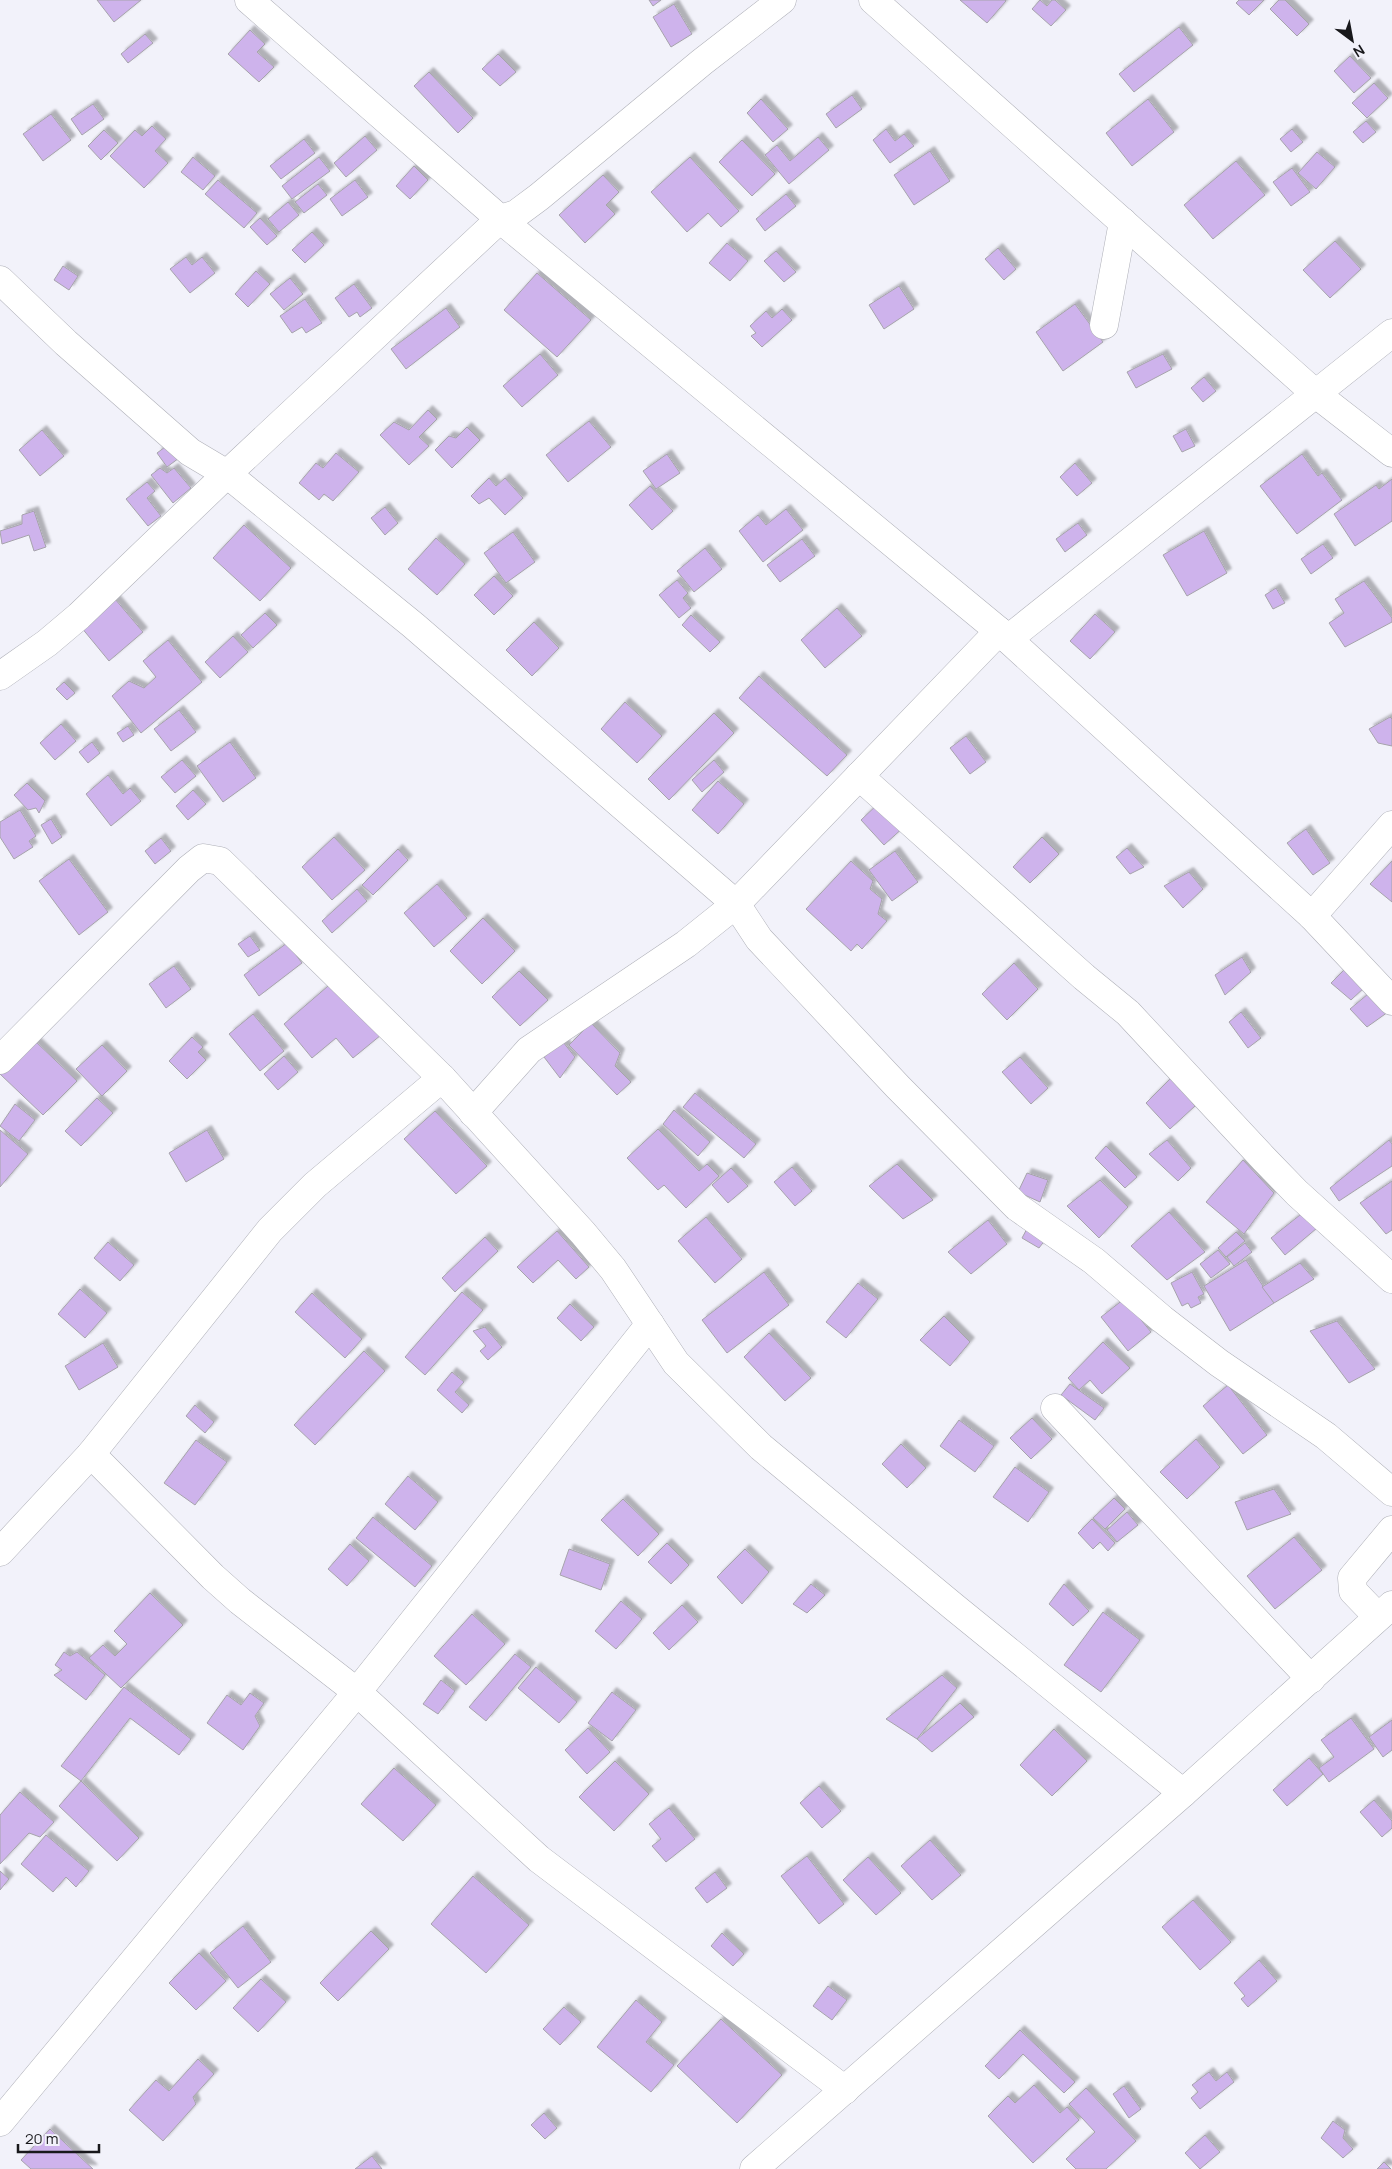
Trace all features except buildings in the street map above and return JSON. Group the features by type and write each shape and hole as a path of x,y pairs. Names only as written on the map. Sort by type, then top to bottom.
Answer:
{"main road":[{"path":"249,0 500,220 1004,635 1312,916 1392,1001"},
{"path":"0,676 47,643 79,616 227,474 500,220 516,214 539,197 702,62 782,0"},
{"path":"873,0 1316,394 1392,453"},
{"path":"1104,326 1123,222"},
{"path":"0,280 66,343 190,452 227,474 413,625 736,904 758,939 946,1136 1017,1207 1094,1261 1162,1319 1219,1362 1326,1436 1392,1492"},
{"path":"473,1113 529,1050 686,944 736,904 860,776 1004,635 1392,333"},
{"path":"860,776 1084,977 1128,1013 1264,1159 1304,1199 1392,1279"},
{"path":"1312,916 1392,825"},
{"path":"0,1060 189,869 203,858 220,861 442,1078 601,1254 676,1362 761,1447 954,1607 1184,1793"},
{"path":"0,1552 91,1454 270,1230 315,1185 442,1078"},
{"path":"0,2122 357,1692 650,1324"},
{"path":"1055,1408 1312,1680"},
{"path":"91,1454 206,1570 240,1601 357,1692 539,1859 845,2090"},
{"path":"754,2169 1312,1680 1385,1611 1353,1591 1352,1578 1392,1530"}]}
